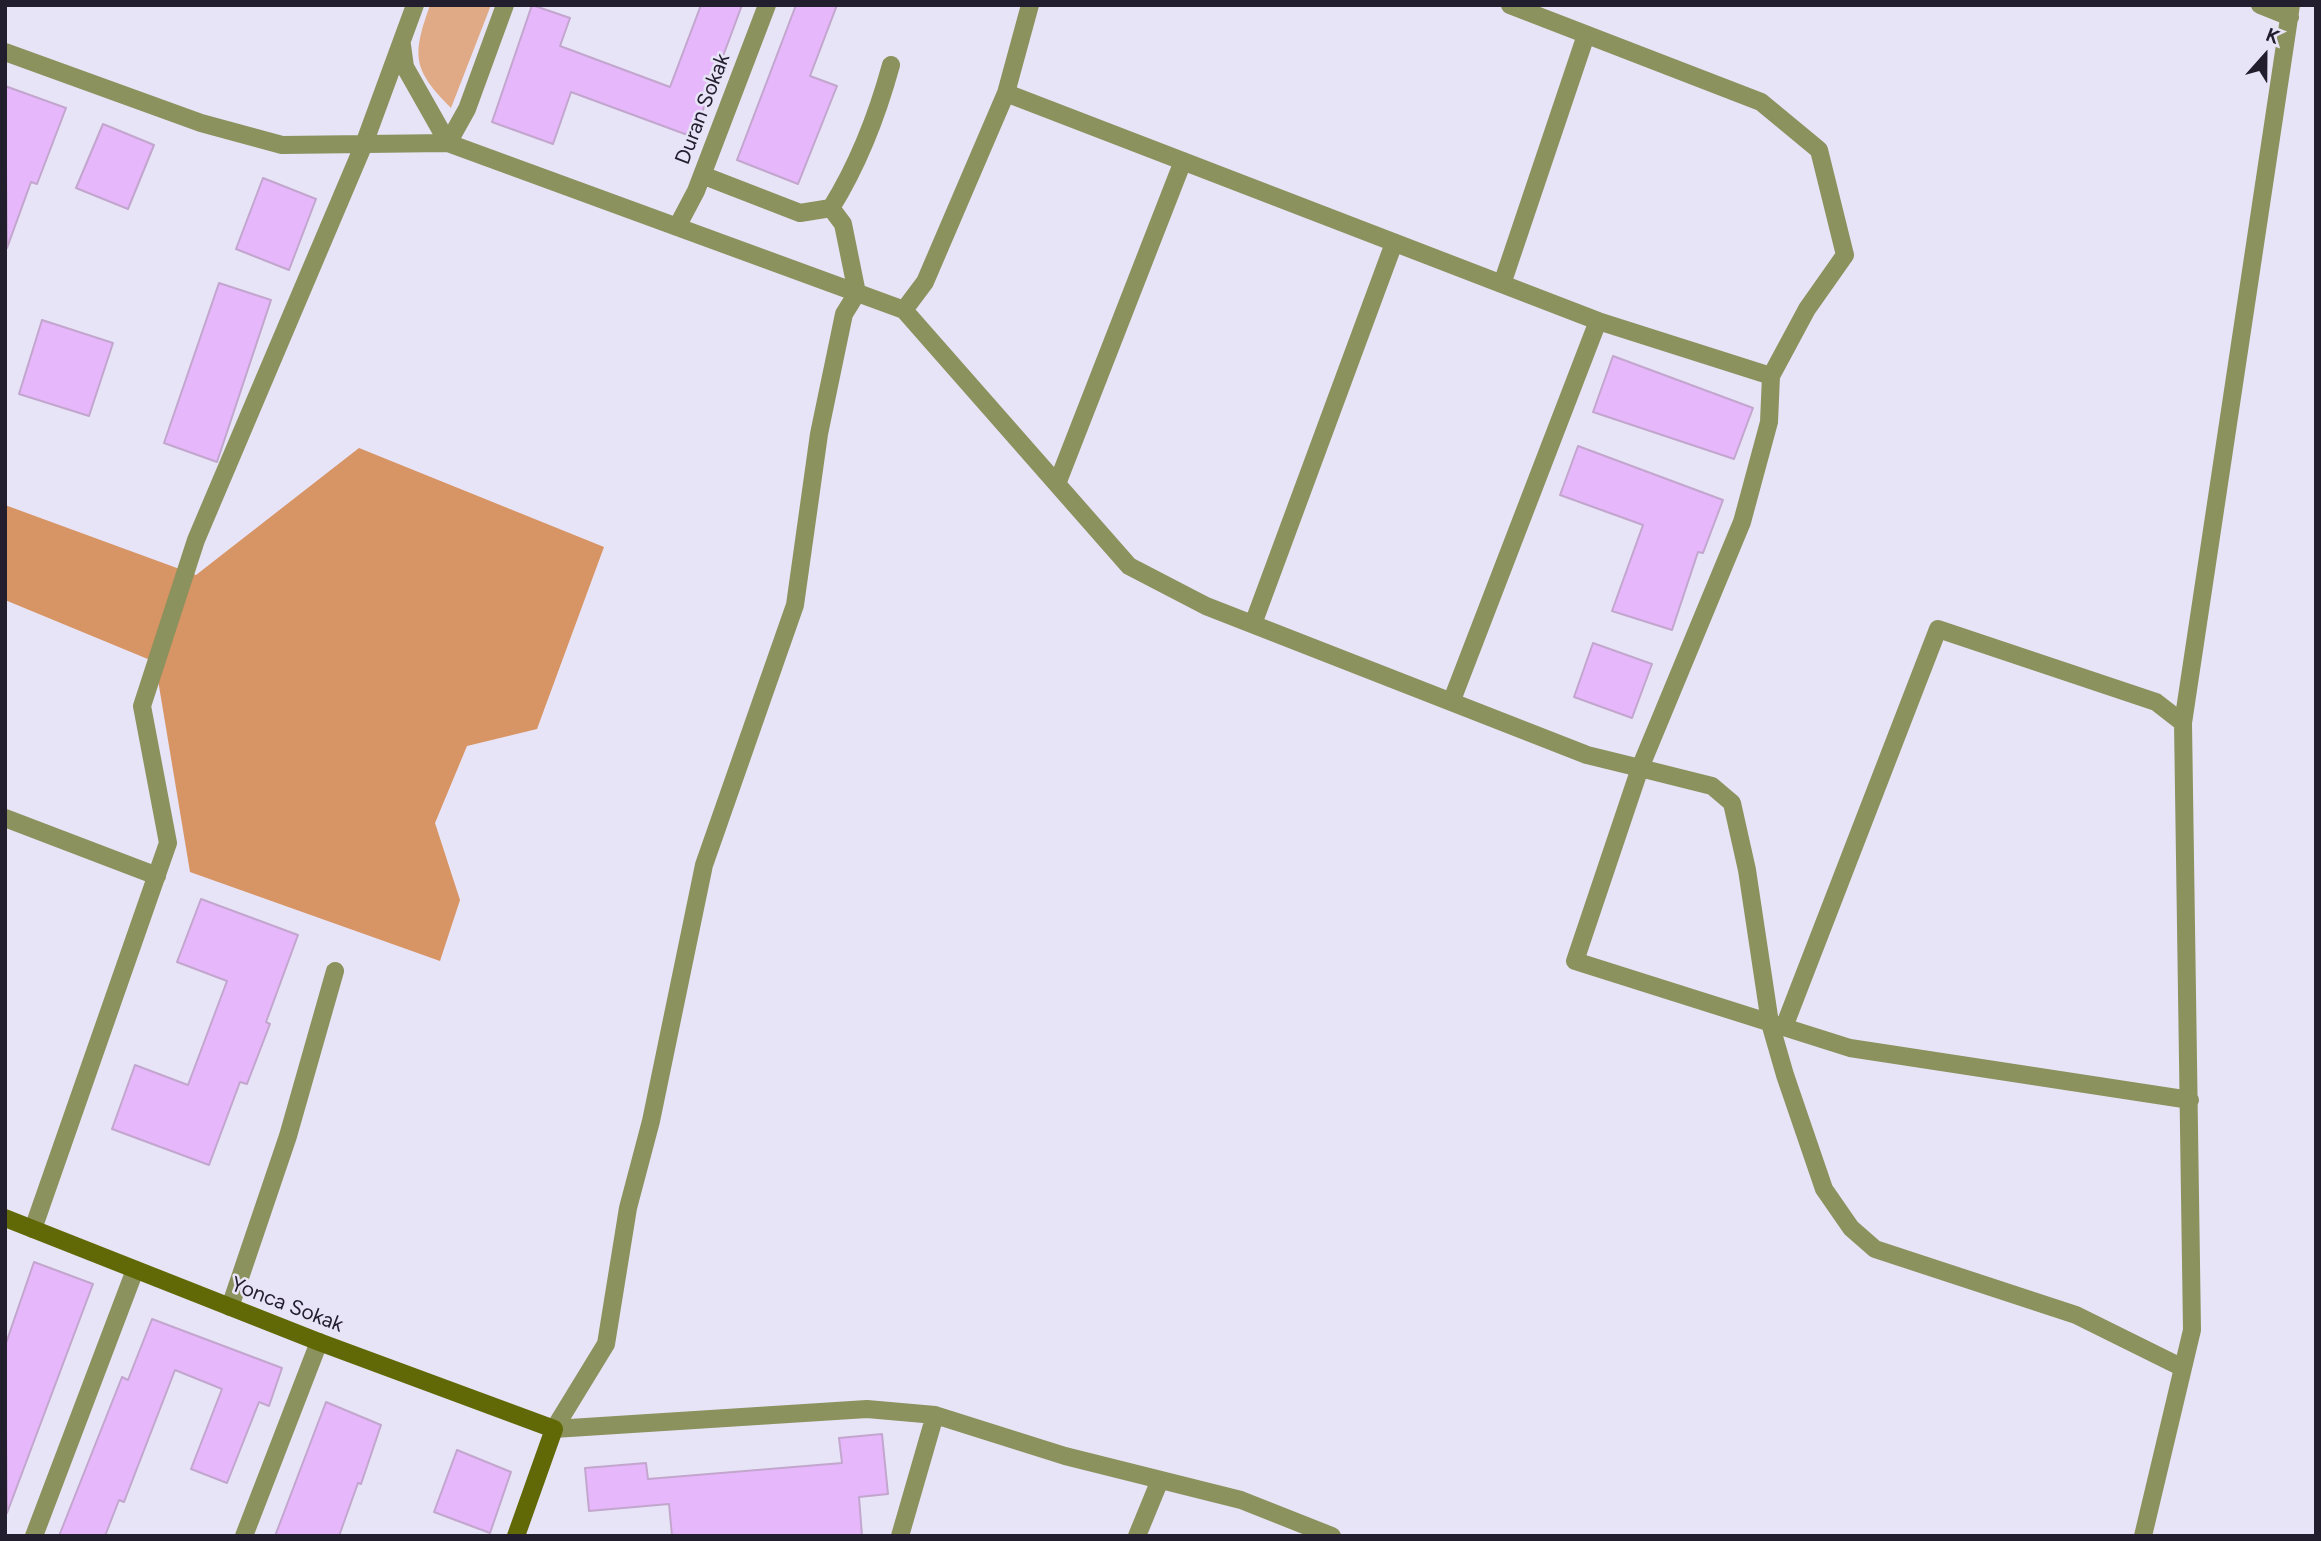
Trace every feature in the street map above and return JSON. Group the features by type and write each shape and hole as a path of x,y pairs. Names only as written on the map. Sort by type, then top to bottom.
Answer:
{"street":[{"path":"33,1229 168,843 142,706 196,540 364,144 415,5"},
{"path":"448,143 467,109 505,5"},
{"name":"Duran Sokak","path":"677,227 702,175 767,5"},
{"path":"904,310 925,282 1006,93 1030,5"},
{"path":"1510,5 1761,102 1819,150 1844,255 1807,309 1771,376 1769,422 1742,522 1640,768 1575,961 1850,1048 2190,1100"},
{"path":"2143,1536 2192,1330 2183,723 2291,11 2260,5"},
{"path":"1502,284 1586,35"},
{"path":"402,40 405,67 448,143"},
{"path":"5,52 201,123 282,145 448,143 904,310 1129,566 1206,606 1587,755 1712,786 1732,803 1785,1075 1824,1189 1851,1228 1875,1250 2076,1315 2183,1368"},
{"path":"702,175 800,213 831,208 854,171 880,106 891,65"},
{"path":"1006,93 1598,321 1771,376"},
{"path":"1056,484 1183,161"},
{"path":"516,1536 554,1429 607,1344 628,1208 660,1081 704,865 795,606 819,434 844,314 857,293 843,224 831,208"},
{"path":"1253,624 1394,243"},
{"path":"1452,700 1598,321"},
{"path":"1777,1025 1938,629 2156,702 2183,723"},
{"path":"5,818 157,876"},
{"path":"230,1307 288,1136 335,971"},
{"name":"Yonca Sokak","path":"5,1218 319,1342 554,1429"},
{"path":"34,1536 135,1270"},
{"path":"244,1536 319,1342"},
{"path":"554,1429 867,1409 934,1415 1065,1456 1241,1500 1332,1536"},
{"path":"900,1536 934,1415"},
{"path":"1137,1536 1160,1480"}],"shaded area":[{"path":"430,5 491,5 451,108 429,83 419,61 420,37"},
{"path":"359,448 604,547 537,729 467,746 435,823 460,900 440,961 190,872 155,662 5,600 5,505 196,575"}],"building":[{"path":"532,5 570,18 560,46 670,87 701,5 742,5 693,137 571,92 553,144 492,122"},
{"path":"796,5 837,5 810,76 837,86 798,184 737,160"},
{"path":"5,86 66,108 37,184 31,182 7,248"},
{"path":"103,124 154,145 128,209 76,188"},
{"path":"263,178 316,199 289,270 236,249"},
{"path":"219,283 271,300 217,462 164,443"},
{"path":"42,320 113,343 89,416 19,394"},
{"path":"1613,356 1753,408 1734,459 1593,412"},
{"path":"1578,446 1723,500 1703,553 1698,552 1672,630 1612,611 1643,525 1560,495"},
{"path":"1593,643 1652,664 1632,718 1574,697"},
{"path":"201,899 298,935 266,1022 270,1024 247,1084 240,1082 209,1165 112,1129 135,1065 188,1085 227,981 177,962"},
{"path":"34,1262 93,1284 7,1513 5,1346"},
{"path":"152,1319 282,1368 269,1406 259,1402 227,1483 191,1469 222,1389 175,1370 124,1502 119,1500 105,1536 59,1536 122,1377 128,1380"},
{"path":"326,1402 381,1425 361,1484 358,1483 339,1536 275,1536"},
{"path":"882,1434 888,1494 859,1497 862,1536 672,1536 669,1504 589,1511 585,1468 646,1463 648,1479 842,1463 839,1438"},
{"path":"457,1450 511,1472 490,1533 434,1512"}]}
